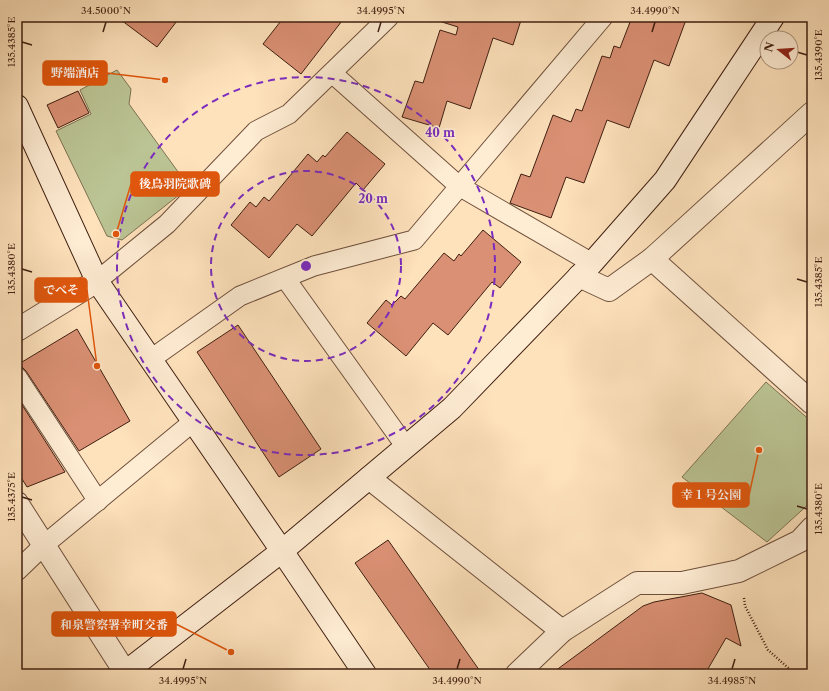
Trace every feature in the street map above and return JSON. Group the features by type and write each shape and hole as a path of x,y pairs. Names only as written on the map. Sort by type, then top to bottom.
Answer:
{"street":[{"path":"17,503 124,673 282,551 452,408 585,270 665,180 773,17"},
{"path":"17,106 98,281 365,674"},
{"path":"585,270 609,290 652,259 812,113"},
{"path":"652,259 812,403"},
{"path":"17,330 98,281"},
{"path":"369,478 562,631"},
{"path":"517,674 562,631 637,583 682,583 739,571 800,541 812,528"}],"lane":[{"path":"98,281 167,224 256,131 288,114 389,17"},
{"path":"151,359 240,296 314,266 414,240 603,17"},
{"path":"332,73 459,186 585,270"},
{"path":"285,278 406,447"},
{"path":"17,377 98,501"},
{"path":"17,571 44,545 194,421"}],"path":[{"path":"739,571 745,606 768,650 795,674"}],"green space":[{"path":"117,70 131,89 129,104 189,187 122,240 107,236 56,131 91,114 80,90"},
{"path":"766,382 812,422 812,501 767,542 682,477"}],"building":[{"path":"117,17 180,17 157,47"},
{"path":"284,17 345,17 301,74 263,44"},
{"path":"443,17 522,17 513,45 493,38 470,109 447,101 439,128 402,117 415,81 423,83 440,30 456,35 458,27 442,22"},
{"path":"632,17 687,17 669,66 654,60 629,128 607,120 584,183 566,177 551,218 510,203 521,174 530,177 553,115 571,122 576,109 582,111 602,56 610,58 614,46 620,48"},
{"path":"78,91 89,113 58,128 47,105"},
{"path":"347,132 385,164 363,190 356,183 312,236 297,224 269,258 231,225 250,202 256,207 264,197 269,201 308,154 317,162 323,155 325,157"},
{"path":"483,230 521,262 500,288 492,282 448,335 433,323 406,356 367,323 386,300 392,305 401,296 405,299 444,253 454,261 459,254 461,256"},
{"path":"238,325 321,449 279,477 197,352"},
{"path":"77,329 130,421 79,451 26,371 22,367 17,366"},
{"path":"17,397 65,472 27,487 17,471"},
{"path":"388,540 482,674 433,674 355,563"},
{"path":"702,593 731,605 741,646 726,638 705,674 551,674 643,606 654,602"}],"place":[{"name":"野端酒店","path":"165,80"},
{"name":"後鳥羽院歌碑","path":"116,234"},
{"name":"でべそ","path":"97,366"},
{"name":"幸１号公園","path":"759,450"},
{"name":"和泉警察署幸町交番","path":"231,652"}]}
